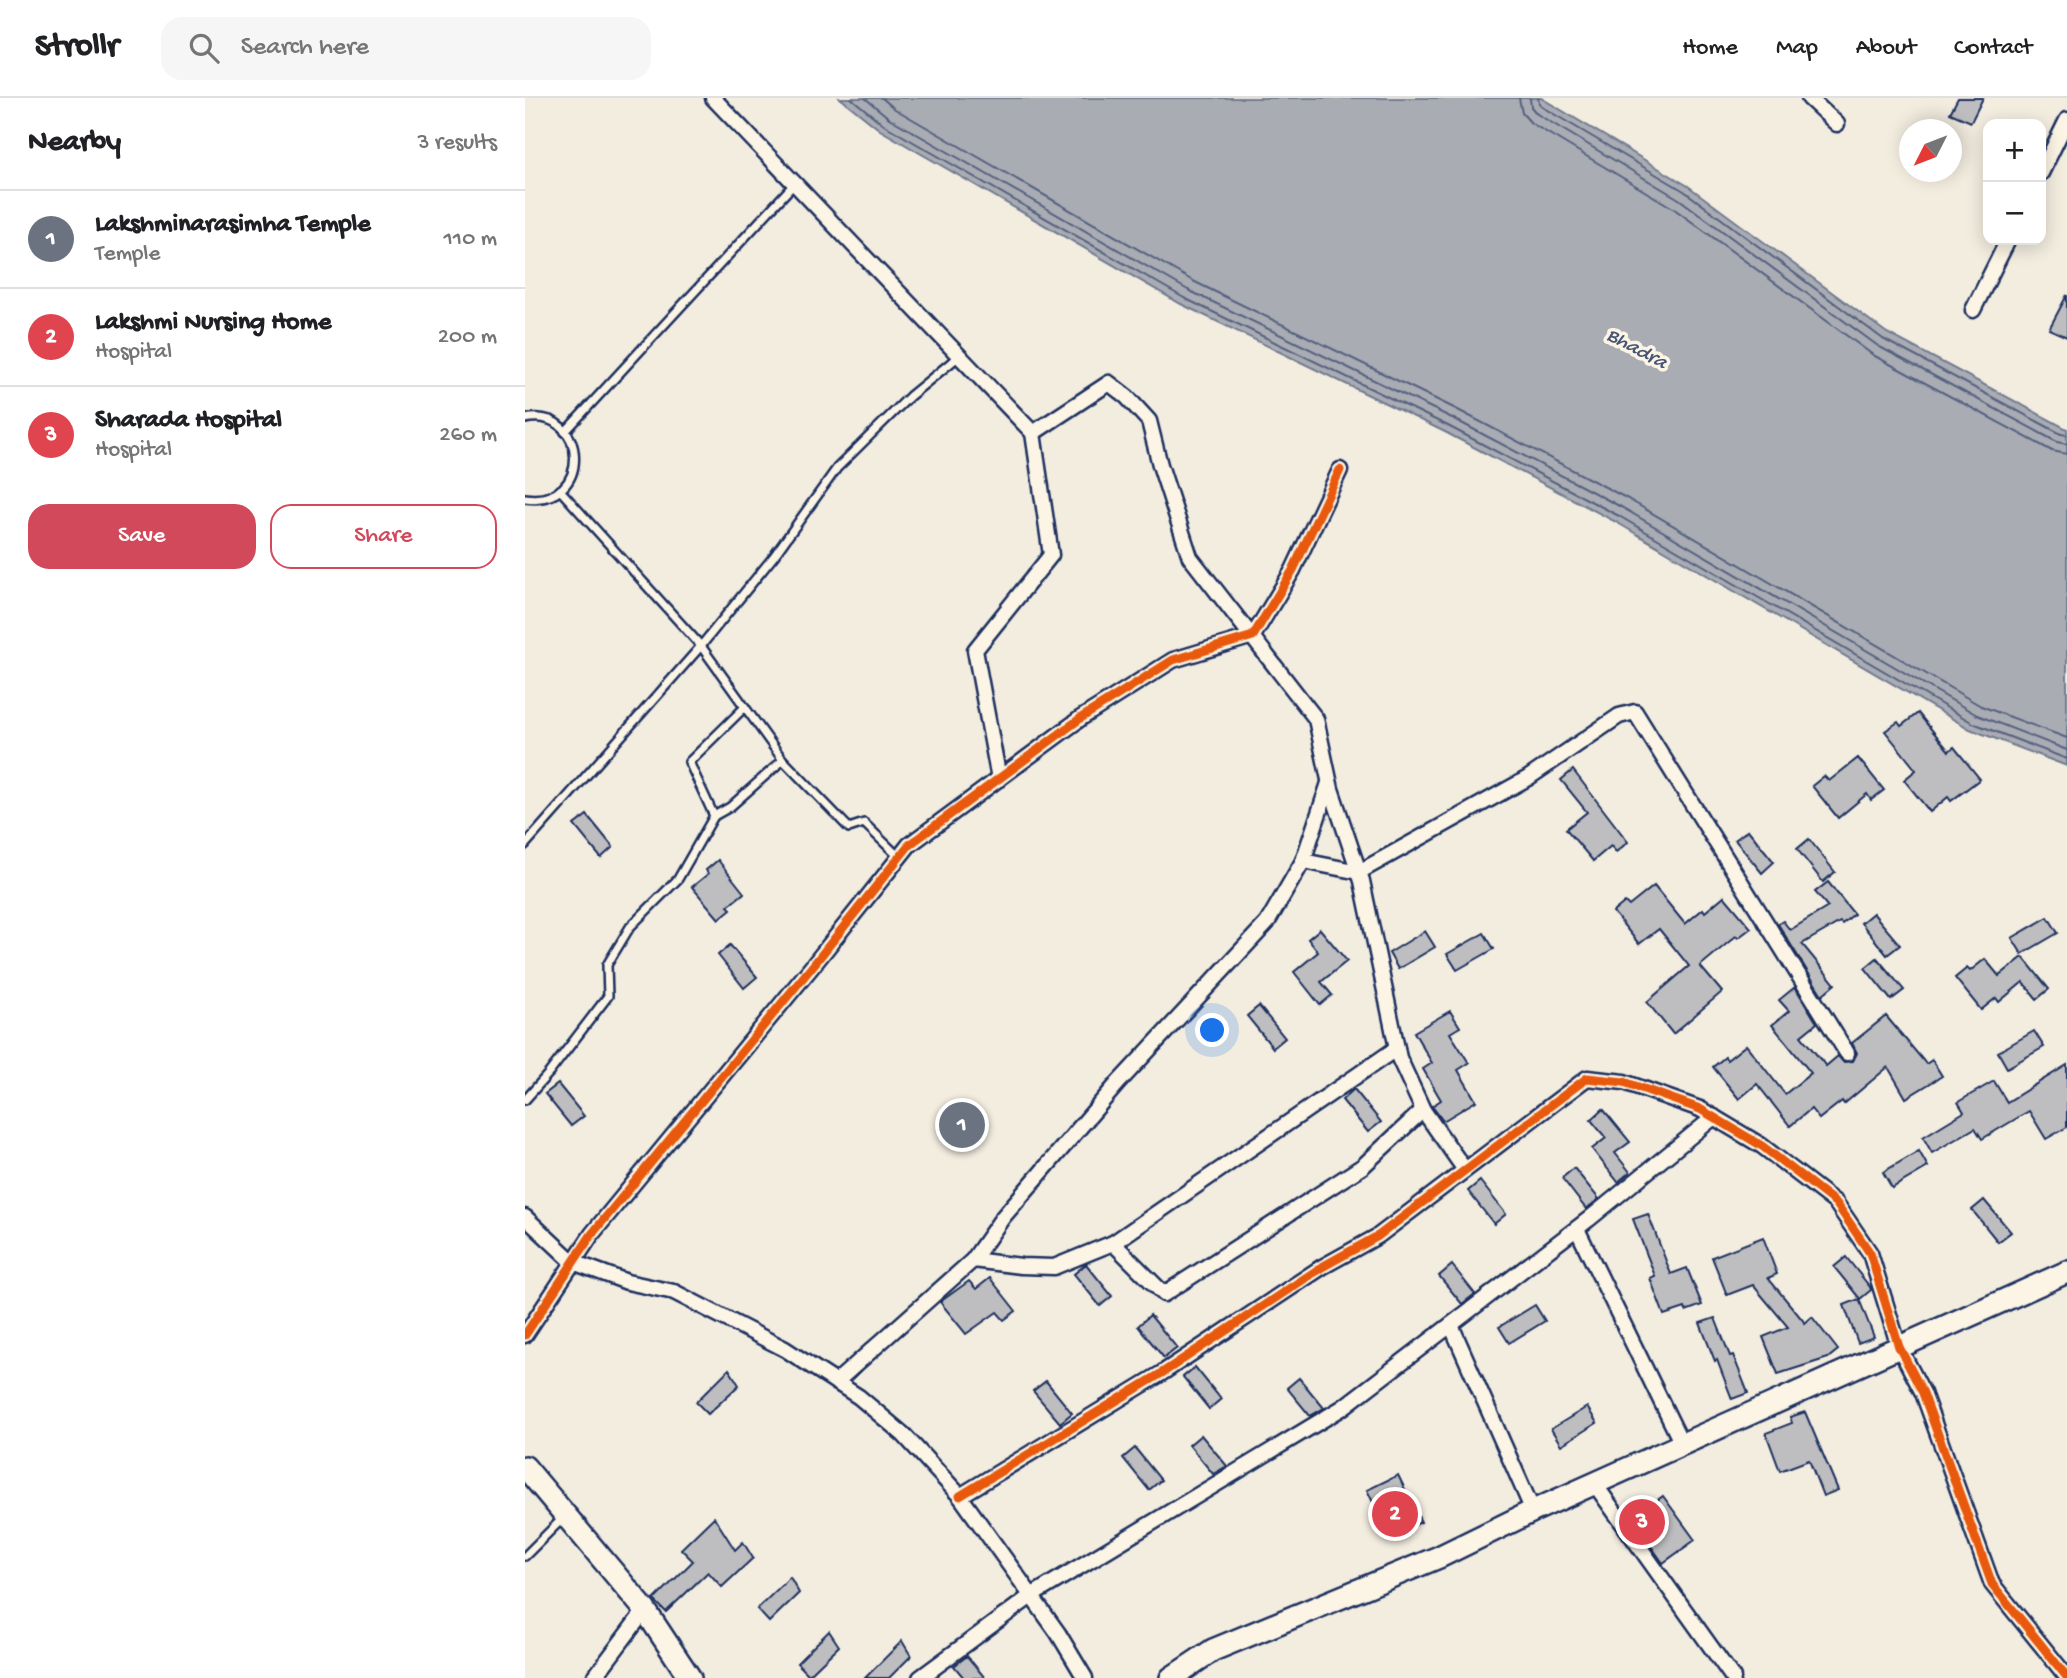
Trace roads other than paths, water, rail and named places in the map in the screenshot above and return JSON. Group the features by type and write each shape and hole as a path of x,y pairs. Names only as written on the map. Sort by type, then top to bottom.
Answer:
{"main road":[{"path":"1171,1678 1213,1650 1439,1558 1594,1483 2067,1272"},
{"path":"525,1467 645,1610 689,1678"}],"street":[{"path":"713,98 1033,433 1051,555 975,650 999,779"},
{"path":"1809,98 1837,124"},
{"path":"2046,163 2067,120"},
{"path":"1973,310 2006,245"},
{"path":"1033,433 1109,383 1127,397 1149,421 1160,465 1190,557 1316,719 1329,783 1359,872 1399,1058 1423,1110 1465,1170"},
{"path":"525,1335 600,1224 909,845 1081,718 1173,660 1253,636 1293,570 1340,470"},
{"path":"1303,862 1359,872 1528,778 1619,716 1635,712 1847,1054"},
{"path":"836,1382 973,1260 1003,1217 1118,1083 1267,923 1303,862 1329,783"},
{"path":"973,1260 1054,1267 1114,1243 1397,1048"},
{"path":"960,1496 1162,1373 1322,1267 1378,1236 1587,1078 1624,1082 1700,1110 1762,1146 1836,1203 1870,1253 1899,1347 1923,1393 1992,1584 2067,1677"},
{"path":"1114,1243 1164,1294 1363,1166 1423,1110"},
{"path":"920,1678 1031,1596 1342,1408 1577,1229 1714,1118"},
{"path":"525,1217 573,1262 627,1282 674,1292 785,1349 859,1397 904,1435 960,1496 1058,1633 1085,1678"},
{"path":"1577,1229 1682,1444"},
{"path":"1451,1325 1533,1511"},
{"path":"1594,1483 1733,1678"},
{"path":"594,1678 645,1610"}],"lane":[{"path":"565,432 795,183"},
{"path":"525,845 701,646 774,555 837,468 909,396 959,356"},
{"path":"525,419 549,420 571,439 576,457 572,475 561,490 543,498 525,498"},
{"path":"561,490 701,646 783,760 849,828 863,823 900,857"},
{"path":"714,816 689,762 745,708"},
{"path":"525,1100 608,996 607,965 630,927 677,879 714,816 730,807 783,760"},
{"path":"525,1556 565,1515"}],"water":[{"name":"Bhadra","path":"840,98 1541,98 1688,186 1887,333 2067,429 2067,766 1970,729 1616,522 1445,432 1181,304 880,130"}],"place":[{"name":"Lakshminarasimha Temple","path":"962,1125"},
{"name":"Lakshmi Nursing Home","path":"1395,1514"},
{"name":"Sharada Hospital","path":"1642,1522"}]}
